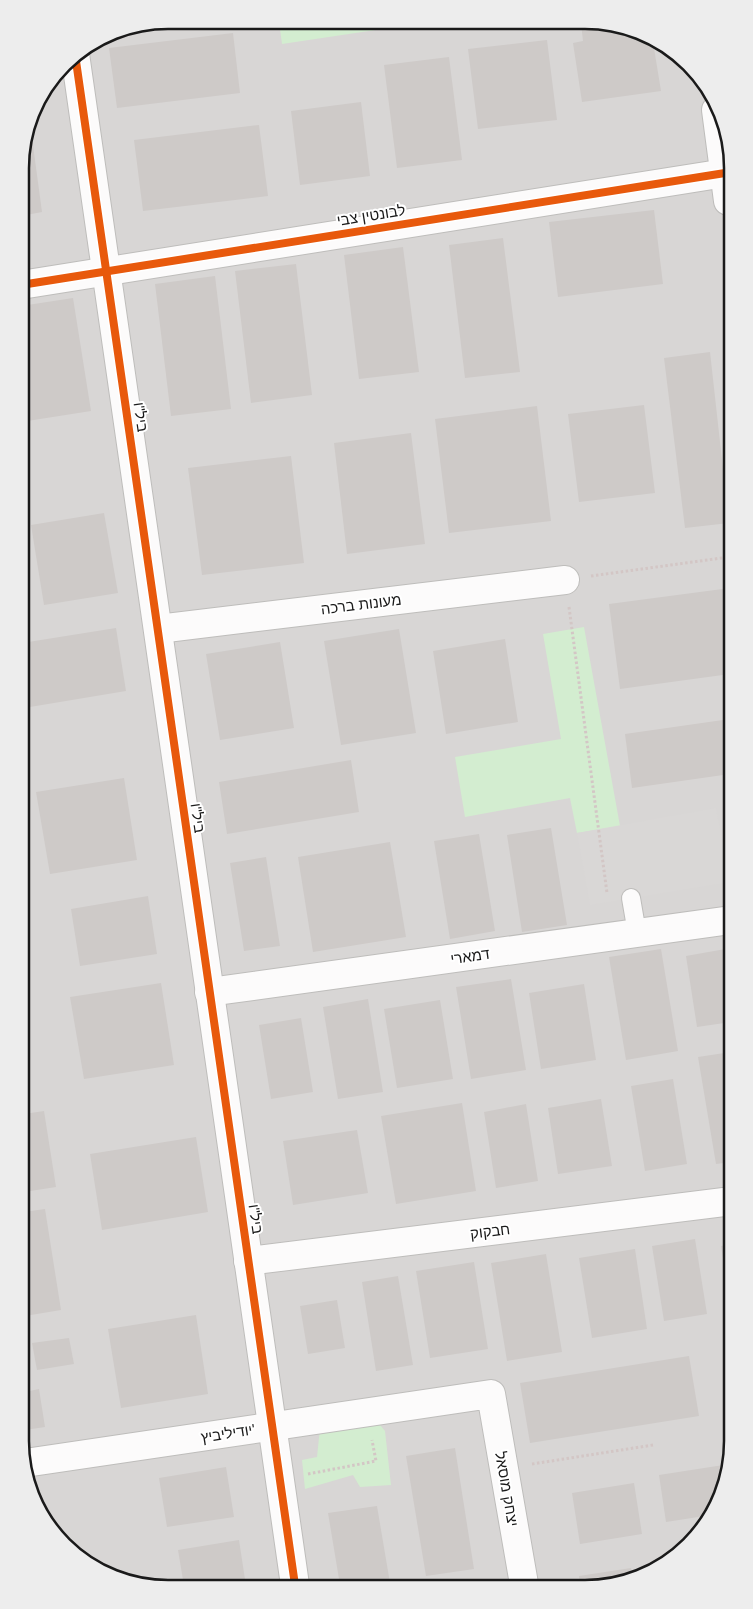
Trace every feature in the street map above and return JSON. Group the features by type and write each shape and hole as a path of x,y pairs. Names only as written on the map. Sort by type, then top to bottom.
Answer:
{"street":[{"name":"ביל\"ו","path":"76,63 294,1580"},
{"path":"719,128 724,165"},
{"name":"לבונטין צבי","path":"29,285 724,173"},
{"name":"מעונות ברכה","path":"158,629 565,580"},
{"name":"דמארי","path":"209,992 724,921"},
{"name":"חבקוק","path":"248,1261 724,1202"},
{"name":"יודיליביץ'","path":"31,1462 491,1394"},
{"name":"יצחק מוסאל","path":"491,1394 523,1580"}],"lane":[{"path":"625,935 631,898"}],"path":[{"path":"625,935 565,580 724,558"},
{"path":"304,1475 376,1461 368,1412"},
{"path":"504,1468 652,1445"}],"shaded area":[{"path":"159,29 585,29 612,31 638,39 655,47 684,69 706,98 720,132 724,168 724,1450 720,1477 714,1494 706,1511 690,1533 662,1557 647,1566 621,1576 585,1580 159,1580 141,1578 106,1566 83,1552 69,1540 47,1511 33,1477 29,1441 29,159 33,132 39,115 47,98 69,69 98,47 115,39 132,33"},
{"path":"716,808 724,850 724,883 590,905 577,833"}],"green space":[{"path":"280,29 382,29 282,44"},
{"path":"584,627 620,826 577,833 570,798 465,817 455,757 561,739 543,634"},
{"path":"376,1420 385,1431 391,1485 360,1487 353,1475 305,1489 302,1460 317,1457 320,1428"}],"building":[{"path":"582,29 603,30 621,33 654,46 661,91 582,102 573,43 583,41"},
{"path":"233,33 240,93 117,108 109,48"},
{"path":"547,40 557,120 478,129 468,49"},
{"path":"449,57 462,160 397,168 384,65"},
{"path":"361,102 370,176 300,185 291,111"},
{"path":"259,125 268,196 143,211 134,140"},
{"path":"32,138 42,212 29,214 29,159"},
{"path":"654,210 663,284 558,297 549,222"},
{"path":"503,238 520,372 465,378 449,245"},
{"path":"403,247 419,372 359,379 344,255"},
{"path":"296,264 312,395 251,403 235,271"},
{"path":"215,276 231,409 171,416 155,284"},
{"path":"73,298 91,411 29,421 29,305"},
{"path":"710,352 724,478 724,524 685,528 664,358"},
{"path":"644,405 655,493 579,502 568,414"},
{"path":"537,406 551,521 449,533 435,419"},
{"path":"411,433 425,544 347,554 334,443"},
{"path":"291,456 304,563 202,575 188,468"},
{"path":"104,513 118,593 44,605 31,525"},
{"path":"724,589 724,675 620,689 609,604"},
{"path":"116,628 126,691 29,707 29,642"},
{"path":"399,629 416,733 341,745 324,641"},
{"path":"505,639 518,722 446,734 433,651"},
{"path":"280,642 294,728 220,740 206,654"},
{"path":"724,720 724,775 632,788 625,734"},
{"path":"351,760 359,812 227,834 219,782"},
{"path":"124,778 137,860 50,874 36,792"},
{"path":"551,828 567,925 522,932 507,835"},
{"path":"479,834 495,931 450,939 434,841"},
{"path":"390,842 406,937 313,952 298,857"},
{"path":"266,857 280,946 244,951 230,863"},
{"path":"148,896 157,954 80,966 71,909"},
{"path":"661,949 678,1051 626,1060 609,957"},
{"path":"724,949 724,1023 697,1027 686,956"},
{"path":"511,979 526,1070 471,1079 456,987"},
{"path":"161,983 174,1065 84,1079 70,997"},
{"path":"584,984 596,1060 541,1069 529,993"},
{"path":"368,999 383,1092 338,1099 323,1007"},
{"path":"440,1000 453,1079 397,1088 384,1009"},
{"path":"301,1018 313,1092 271,1099 259,1025"},
{"path":"724,1053 724,1163 716,1164 698,1057"},
{"path":"673,1079 687,1164 645,1171 631,1086"},
{"path":"601,1099 612,1166 558,1174 548,1108"},
{"path":"462,1103 476,1191 396,1204 381,1116"},
{"path":"526,1104 538,1181 496,1188 484,1112"},
{"path":"44,1111 56,1187 29,1191 29,1113"},
{"path":"357,1130 368,1193 293,1205 283,1141"},
{"path":"196,1137 208,1212 102,1230 90,1154"},
{"path":"45,1209 61,1310 29,1315 29,1211"},
{"path":"695,1239 707,1314 664,1321 652,1246"},
{"path":"724,1245 724,1264 721,1246"},
{"path":"635,1249 647,1329 592,1338 579,1258"},
{"path":"546,1254 562,1352 507,1361 491,1263"},
{"path":"474,1262 488,1349 430,1358 416,1271"},
{"path":"398,1276 413,1365 376,1371 362,1282"},
{"path":"337,1300 345,1348 308,1354 300,1306"},
{"path":"196,1315 208,1394 121,1408 108,1329"},
{"path":"69,1338 74,1364 37,1370 32,1343"},
{"path":"689,1356 699,1416 530,1443 520,1383"},
{"path":"39,1389 45,1427 29,1429 29,1391"},
{"path":"455,1448 474,1569 426,1576 406,1456"},
{"path":"722,1465 714,1494 702,1516 666,1522 659,1475"},
{"path":"226,1467 234,1517 167,1527 159,1478"},
{"path":"634,1483 642,1534 580,1544 572,1493"},
{"path":"377,1506 389,1580 339,1580 328,1513"},
{"path":"239,1540 245,1580 183,1580 178,1550"},
{"path":"631,1568 632,1572 603,1579 580,1580 579,1576"}],"cycle path":[{"path":"76,63 294,1580"},
{"path":"29,284 724,173"}]}
